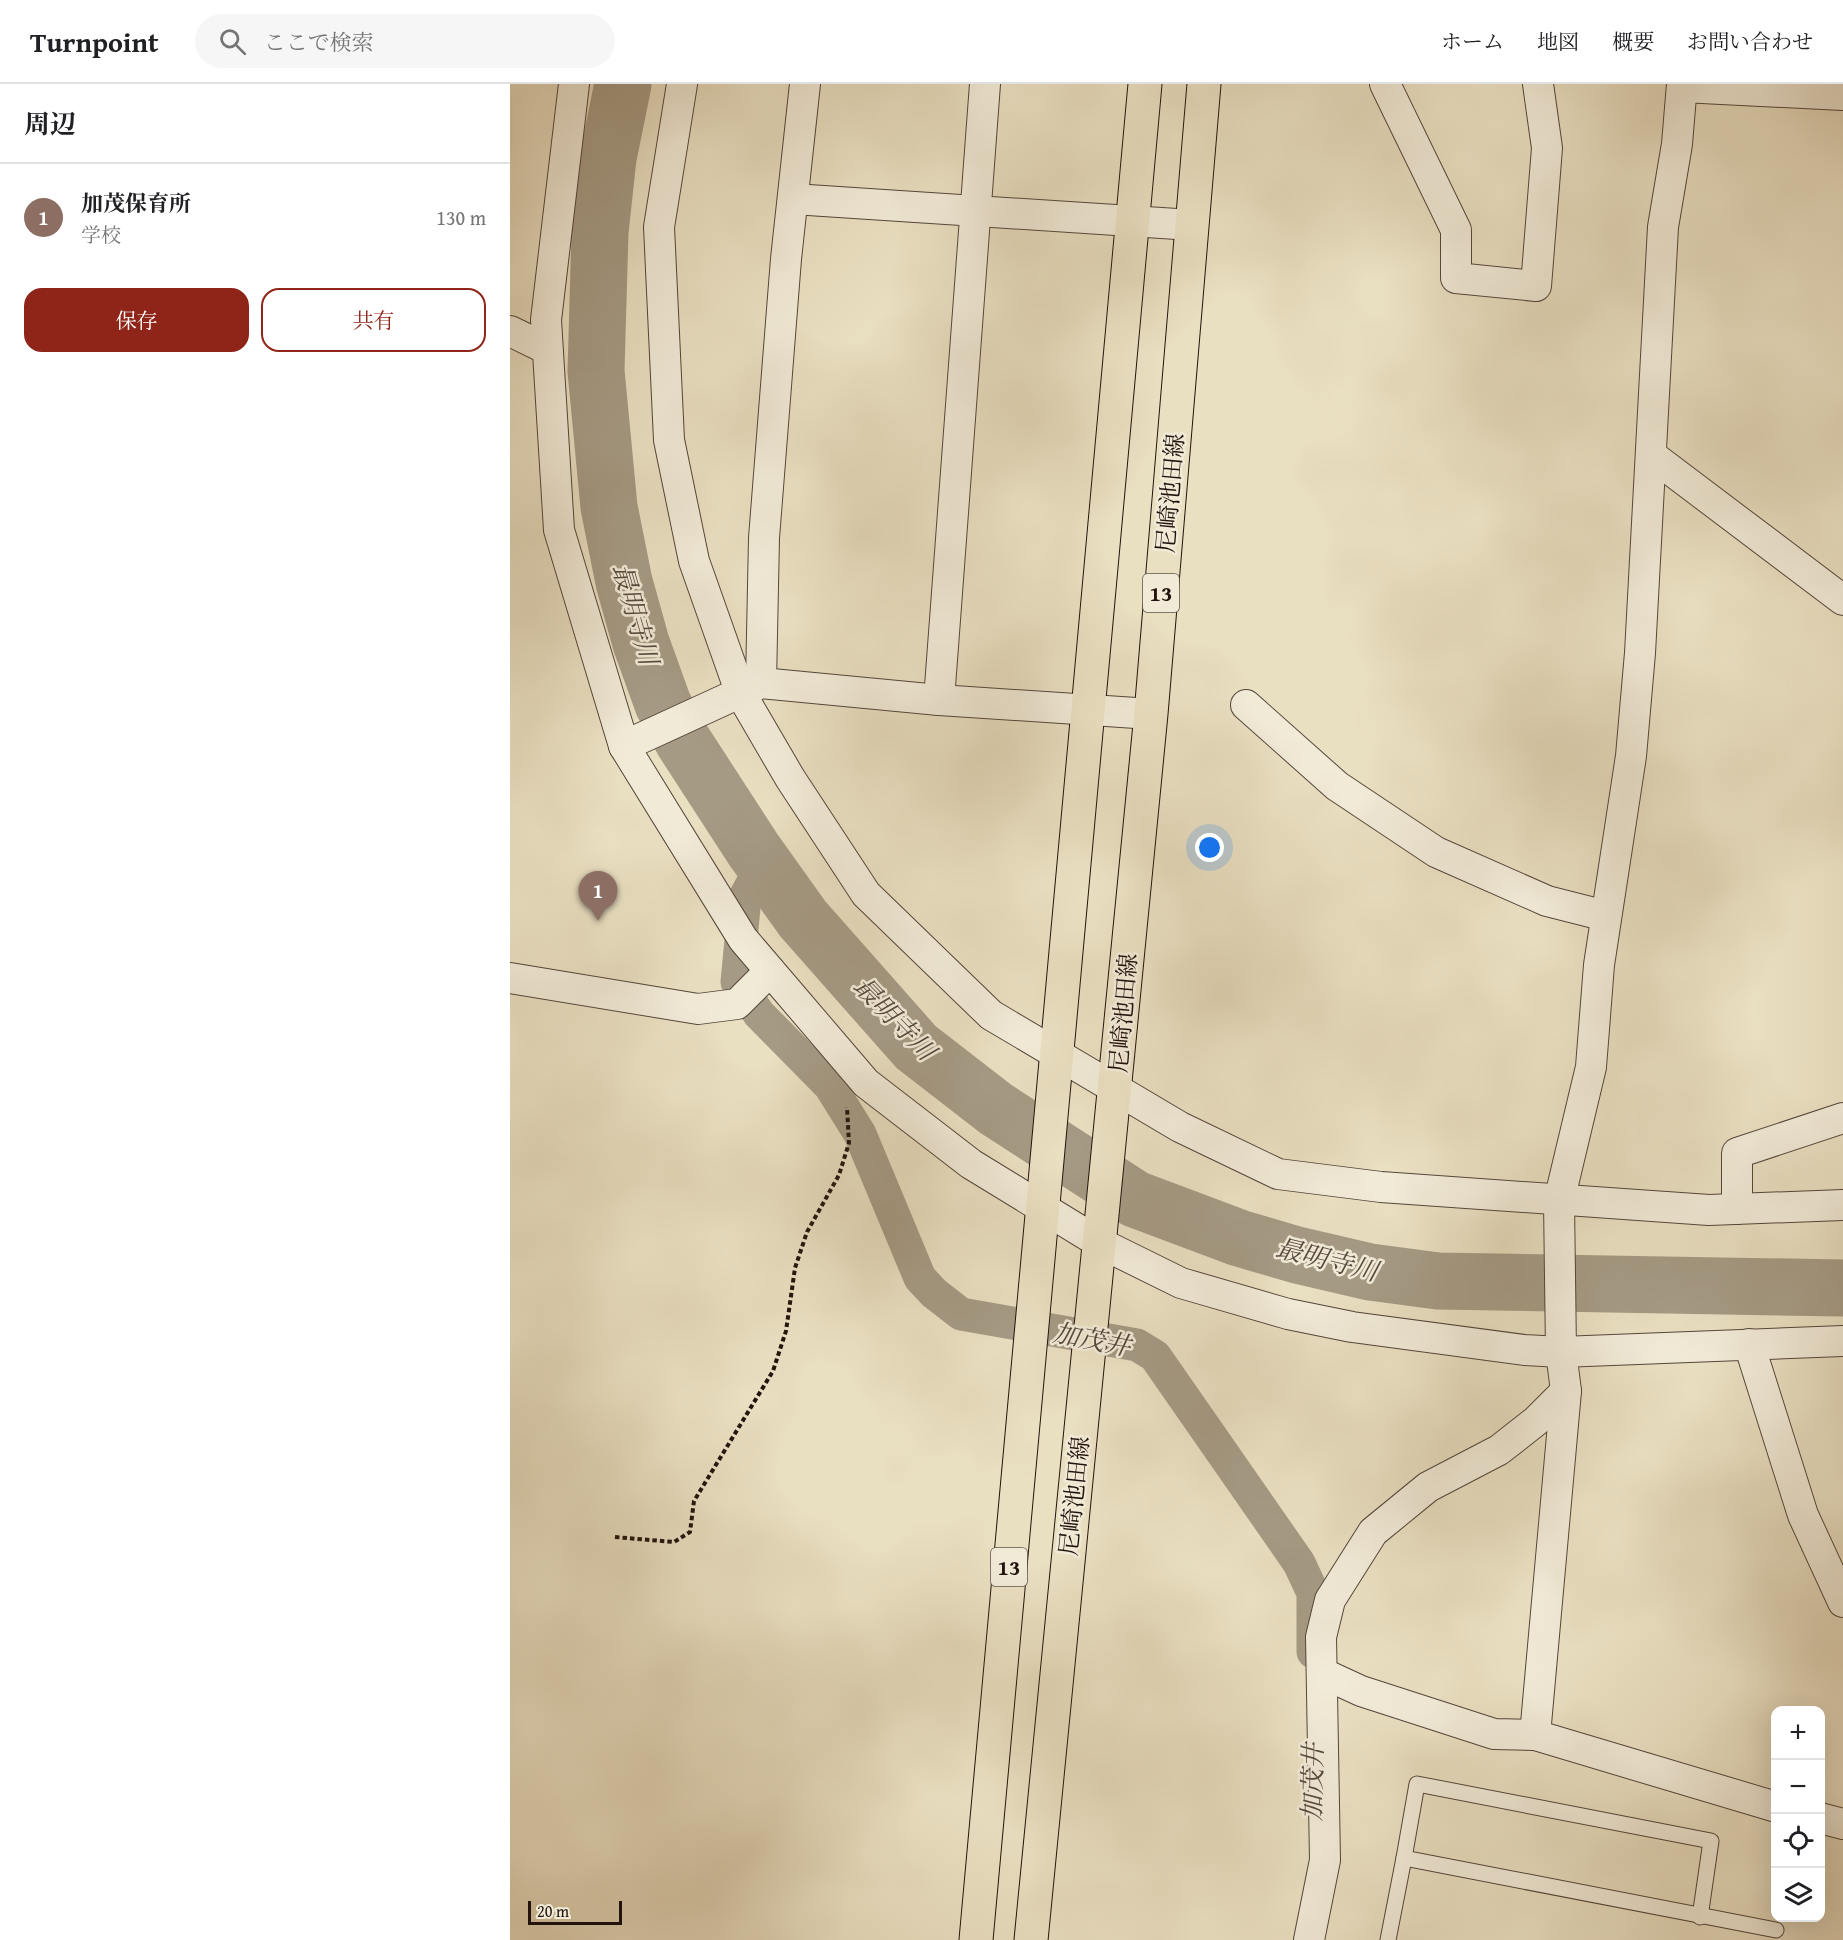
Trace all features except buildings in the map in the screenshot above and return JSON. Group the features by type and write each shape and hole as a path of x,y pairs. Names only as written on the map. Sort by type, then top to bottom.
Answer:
{"main road":[{"name":"13","path":"976,1940 1090,710 1145,84"},
{"name":"尼崎池田線","path":"1031,1940 1151,714 1204,84"}],"street":[{"path":"574,84 546,320 559,530 624,746 743,939 866,1083 971,1164 1044,1201 1181,1283 1288,1314 1352,1327 1524,1350 1561,1345 1843,1341"},
{"path":"682,84 659,227 669,440 694,561 790,778 866,894 991,1015 1057,1062 1115,1095 1278,1174 1559,1211 1708,1210 1843,1205"},
{"path":"751,688 805,84"},
{"path":"939,700 986,84"},
{"path":"1385,84 1456,230 1456,278 1536,286 1547,148 1538,84"},
{"path":"1535,1735 1566,1391 1561,1345 1559,1211 1590,1067 1599,965 1631,756 1663,227 1677,144 1682,85 1843,95"},
{"path":"793,199 1192,225"},
{"path":"510,331 548,349"},
{"path":"1651,455 1843,600"},
{"path":"624,746 751,688 1151,714"},
{"path":"1246,705 1337,786 1436,852 1547,901 1606,916"},
{"path":"510,978 698,1009 737,1004 770,971"},
{"path":"1737,1209 1737,1153 1843,1118"},
{"path":"1749,1344 1803,1515 1843,1602"},
{"path":"1309,1940 1325,1860 1321,1637 1330,1600 1373,1532 1428,1487 1499,1450 1536,1421 1566,1391"},
{"path":"1322,1673 1361,1691 1494,1734 1535,1735 1771,1806"},
{"path":"1825,1819 1843,1824"}],"lane":[{"path":"1388,1940 1417,1784 1711,1841 1700,1917"},
{"path":"1404,1858 1700,1917 1776,1929"}],"path":[{"path":"615,1537 674,1542 690,1532 694,1502 773,1371 786,1331 795,1268 807,1232 838,1175 849,1143 844,1086 852,1067"}],"waterway":[{"name":"最明寺川","path":"623,84 608,158 600,232 596,371 609,507 624,582 641,643 663,704 683,741 753,849 803,919 916,1047 996,1109 1135,1199 1239,1238 1297,1255 1370,1272 1438,1281 1843,1288"},
{"name":"加茂井","path":"763,864 745,897 737,982 759,1014 830,1086 860,1134 920,1278 934,1293 961,1314 1137,1345 1155,1356 1299,1563 1313,1593 1313,1652"}],"place":[{"name":"加茂保育所","path":"598,921"}]}
